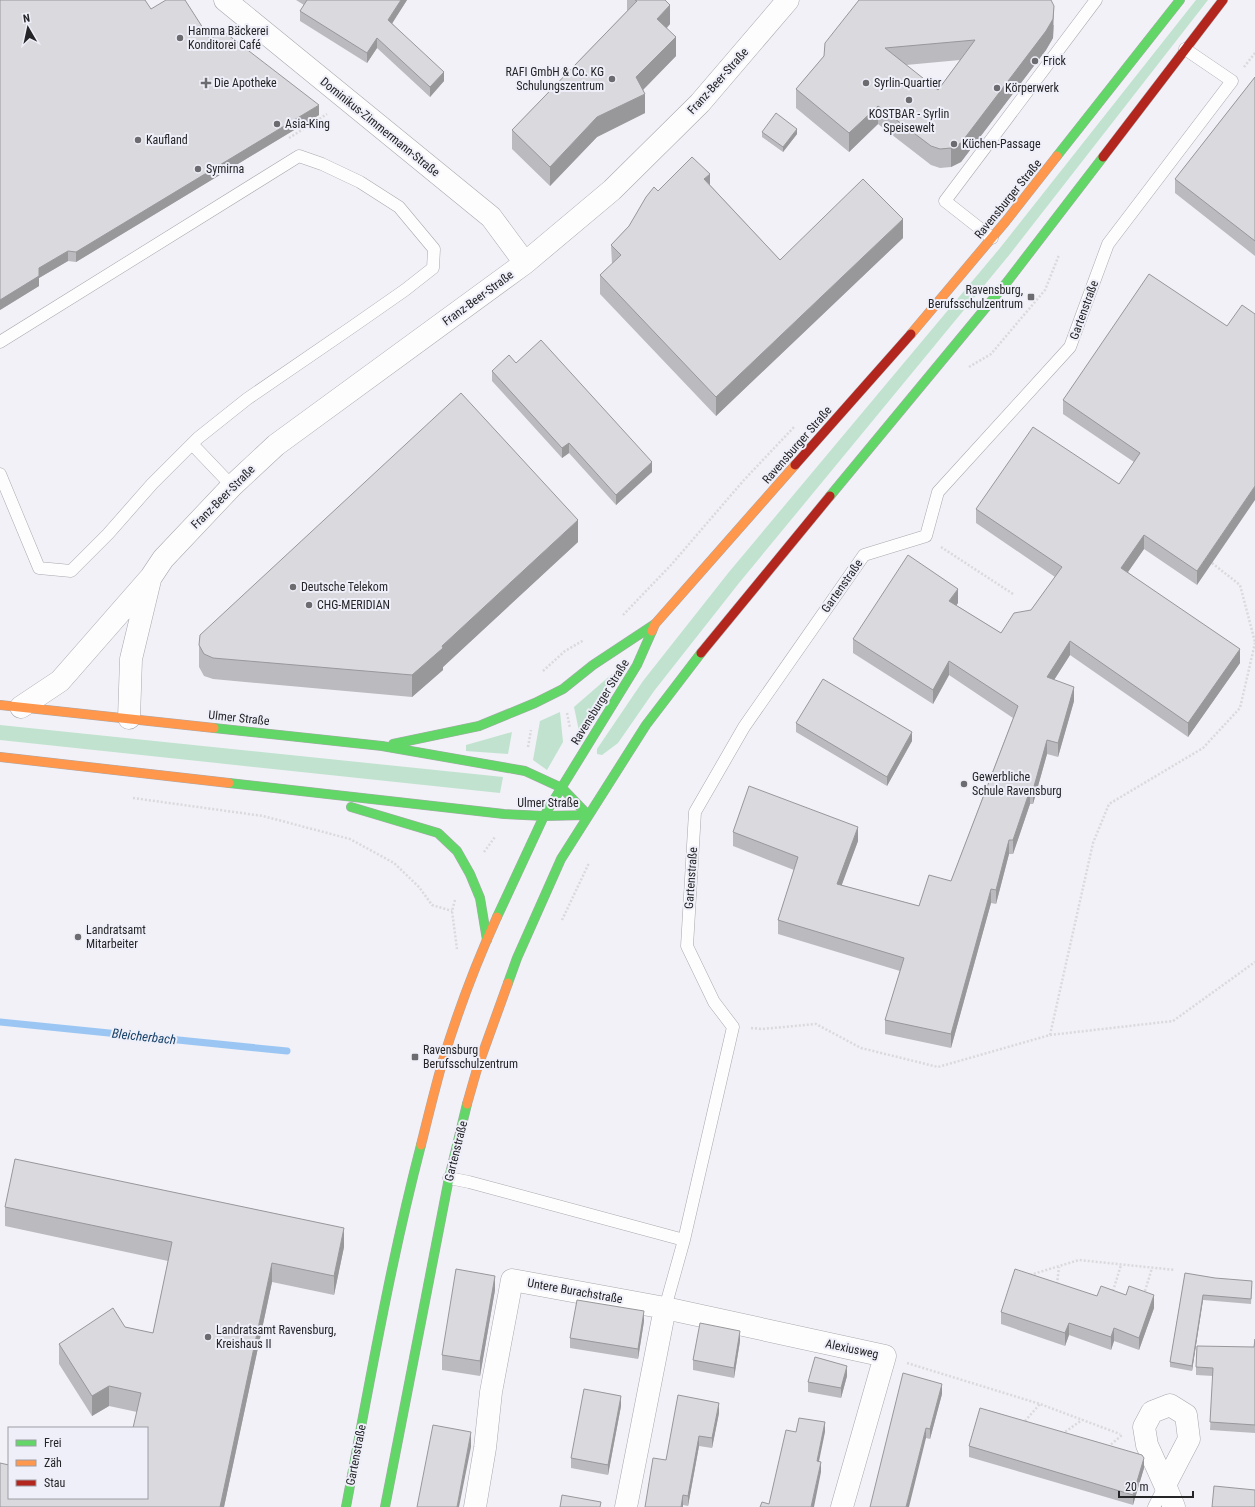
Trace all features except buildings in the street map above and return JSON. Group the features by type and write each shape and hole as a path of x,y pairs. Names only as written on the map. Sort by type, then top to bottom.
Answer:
{"main road":[{"name":"Ravensburger Straße","path":"487,940 544,816 638,665 655,624 922,321 992,238 1098,106 1180,0"},
{"path":"588,815 646,725 696,659 1007,282 1224,0"},
{"path":"382,746 479,726 535,704 563,690 593,665 655,624"},
{"name":"Ulmer Straße","path":"10,706 382,746 525,771 562,788 588,815"},
{"name":"Ulmer Straße","path":"0,757 298,792 504,814 544,816 588,815"},
{"path":"298,792 438,833 457,851 480,898 487,940"},
{"name":"Gartenstraße","path":"385,1507 449,1178 477,1069 517,958 561,859 588,815"},
{"name":"Gartenstraße","path":"346,1507 382,1321 412,1180 443,1060 487,940"}],"street":[{"name":"Dominikus-Zimmermann-Straße","path":"225,0 491,217 526,263"},
{"name":"Franz-Beer-Straße","path":"10,706 60,681 151,577 163,559 232,486 276,445 526,263 612,190 695,108 788,0"},
{"name":"Franz-Beer-Straße","path":"129,718 131,660 151,577"},
{"name":"Untere Burachstraße","path":"475,1507 485,1448 491,1392 512,1280 665,1308"},
{"name":"Alexiusweg","path":"665,1308 885,1356 842,1507"},
{"path":"626,1507 665,1308"},
{"path":"1165,1485 1189,1439 1186,1415 1170,1405 1152,1412 1144,1427 1147,1445 1174,1507"}],"lane":[{"path":"992,238 945,201 1096,0"},
{"name":"Gartenstraße","path":"733,1027 714,1002 687,946 695,812 744,727 864,555 926,536 938,492 1070,347 1108,244 1232,81 1185,49"},
{"path":"0,342 299,156 322,164 360,182 399,206 434,249 433,268 364,319 247,399 198,438 152,484 108,534 71,571 40,568 0,474"},
{"path":"192,444 232,486"},
{"path":"665,1308 684,1240 733,1027"},
{"path":"449,1178 469,1182 684,1240"},
{"path":"1154,1507 1165,1485"}],"path":[{"path":"302,130 326,115 344,97"},
{"path":"618,621 671,565 744,480 798,423"},
{"path":"926,536 1013,594"},
{"path":"1050,1035 1093,843 1109,804 1203,748 1240,708 1255,642 1240,585 1212,563"},
{"path":"541,672 565,651 585,640"},
{"path":"126,797 263,816 350,839 394,863 419,887 432,905 452,911"},
{"path":"733,1027 762,1029 816,1024 861,1048 938,1067 1050,1035 1173,1021 1255,962"},
{"path":"1029,1275 1079,1260 1175,1270"},
{"path":"1113,1290 1121,1265"},
{"path":"1057,1284 1059,1267"},
{"path":"1145,1291 1152,1268"},
{"path":"885,1356 1040,1404 1147,1445"},
{"path":"1025,1421 1040,1404"},
{"path":"1060,1435 1083,1420"},
{"path":"1108,1446 1122,1435"}],"green space":[{"path":"1196,0 1208,0 1010,254 739,583 654,691 618,743 602,755 597,754 597,749 643,681 729,572 1000,248"},
{"path":"612,674 614,680 579,731 574,707"},
{"path":"560,712 563,742 547,770 533,760 540,721"},
{"path":"0,725 503,777 500,793 0,740"},
{"path":"512,732 508,754 466,751 466,745"}],"waterway":[{"name":"Bleicherbach","path":"0,1022 287,1051"}],"traffic: fast":[{"path":"1057,156 1180,0"},
{"path":"830,496 1007,282 1103,157"},
{"path":"393,744 479,726 535,703 563,689 593,665 655,624"},
{"path":"497,917 544,816 637,665 652,631"},
{"path":"508,983 517,958 561,859 646,725 701,653"},
{"path":"214,728 382,746 525,771 562,788 588,815"},
{"path":"229,783 504,814 544,816 588,815"},
{"path":"351,807 438,833 457,851 470,874 480,898 487,940"},
{"path":"385,1507 449,1178 467,1104"},
{"path":"346,1507 399,1235 421,1145"}],"traffic: slow":[{"path":"911,334 1006,221 1057,156"},
{"path":"652,631 655,624 795,465"},
{"path":"0,705 214,728"},
{"path":"0,757 229,783"},
{"path":"421,1145 443,1060 455,1023 497,917"},
{"path":"467,1104 477,1069 508,983"}],"traffic: jam":[{"path":"1103,157 1223,0"},
{"path":"795,465 911,334"},
{"path":"701,653 830,496"}],"place":[{"name":"Hamma Bäckerei Konditorei Café","path":"180,38"},
{"name":"Frick","path":"1035,61"},
{"name":"RAFI GmbH & Co. KG Schulungszentrum","path":"612,79"},
{"name":"Die Apotheke","path":"206,83"},
{"name":"Syrlin-Quartier","path":"866,83"},
{"name":"Körperwerk","path":"997,88"},
{"name":"KOSTBAR - Syrlin Speisewelt","path":"909,100"},
{"name":"Asia-King","path":"277,124"},
{"name":"Kaufland","path":"138,140"},
{"name":"Küchen-Passage","path":"954,144"},
{"name":"Symirna","path":"198,169"},
{"name":"Ravensburg, Berufsschulzentrum","path":"1031,297"},
{"name":"Deutsche Telekom","path":"293,587"},
{"name":"CHG-MERIDIAN","path":"309,605"},
{"name":"Gewerbliche Schule Ravensburg","path":"964,784"},
{"name":"Landratsamt Mitarbeiter","path":"78,937"},
{"name":"Ravensburg Berufsschulzentrum","path":"415,1057"},
{"name":"Landratsamt Ravensburg, Kreishaus II","path":"208,1337"}]}
